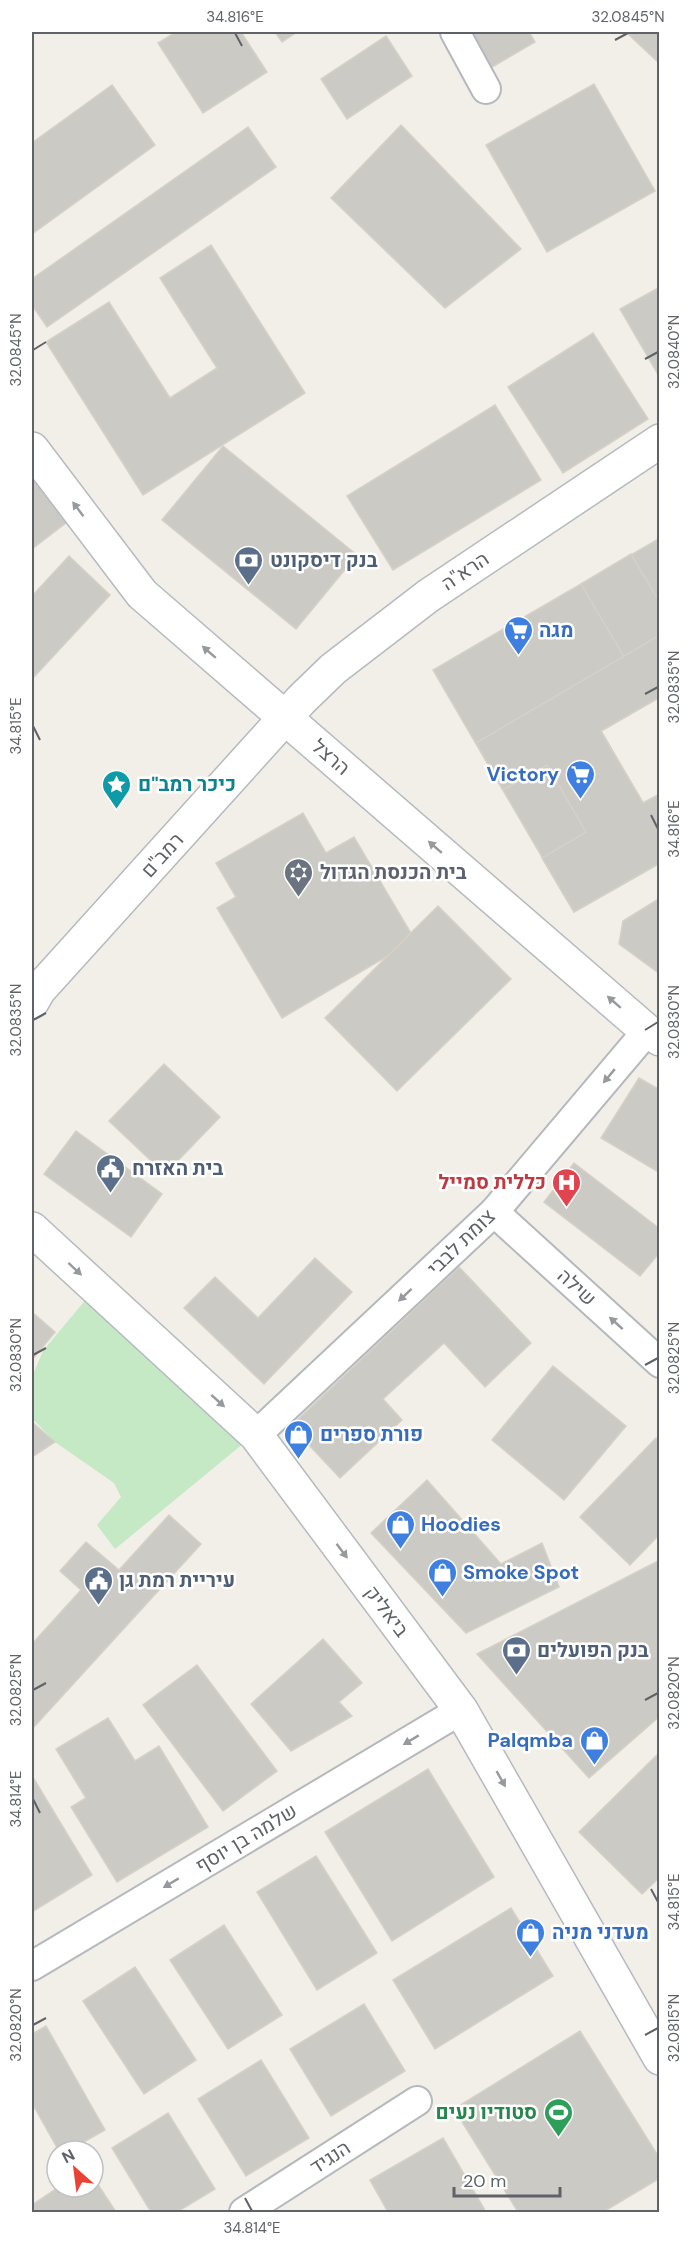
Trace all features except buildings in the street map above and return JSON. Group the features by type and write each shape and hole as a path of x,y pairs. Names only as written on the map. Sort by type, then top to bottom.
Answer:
{"street":[{"path":"455,32 486,89"},
{"name":"הרא\"ה","path":"284,719 333,669 428,596 660,441"},
{"name":"הרצל","path":"32,449 142,594 243,680 284,719 653,1035"},
{"path":"243,680 300,683 333,669"},
{"name":"רמב\"ם","path":"34,996 284,719"},
{"name":"צומת לבבי","path":"256,1435 494,1212 653,1035"},
{"name":"שילה","path":"494,1212 660,1363"},
{"name":"ביאליק","path":"32,1229 256,1435 461,1710 660,2058"},
{"name":"שלמה בן יוסף","path":"32,1966 461,1710"},
{"name":"הנגיד","path":"244,2212 417,2101"}],"green space":[{"path":"93,1291 250,1438 115,1549 97,1525 121,1497 114,1483 55,1442 32,1418 32,1377 43,1351"}],"place":[{"name":"בנק דיסקונט","path":"249,586"},
{"name":"מגה","path":"518,656"},
{"name":"Victory","path":"580,800"},
{"name":"כיכר רמב\"ם","path":"117,810"},
{"name":"בית הכנסת הגדול","path":"299,898"},
{"name":"בית האזרח","path":"111,1194"},
{"name":"כללית סמייל","path":"567,1208"},
{"name":"פורת ספרים","path":"299,1460"},
{"name":"Hoodies","path":"400,1550"},
{"name":"Smoke Spot","path":"442,1598"},
{"name":"עיריית רמת גן","path":"98,1606"},
{"name":"בנק הפועלים","path":"516,1676"},
{"name":"Palqmba","path":"594,1766"},
{"name":"מעדני מניה","path":"531,1958"},
{"name":"סטודיו נעים","path":"558,2138"}]}
